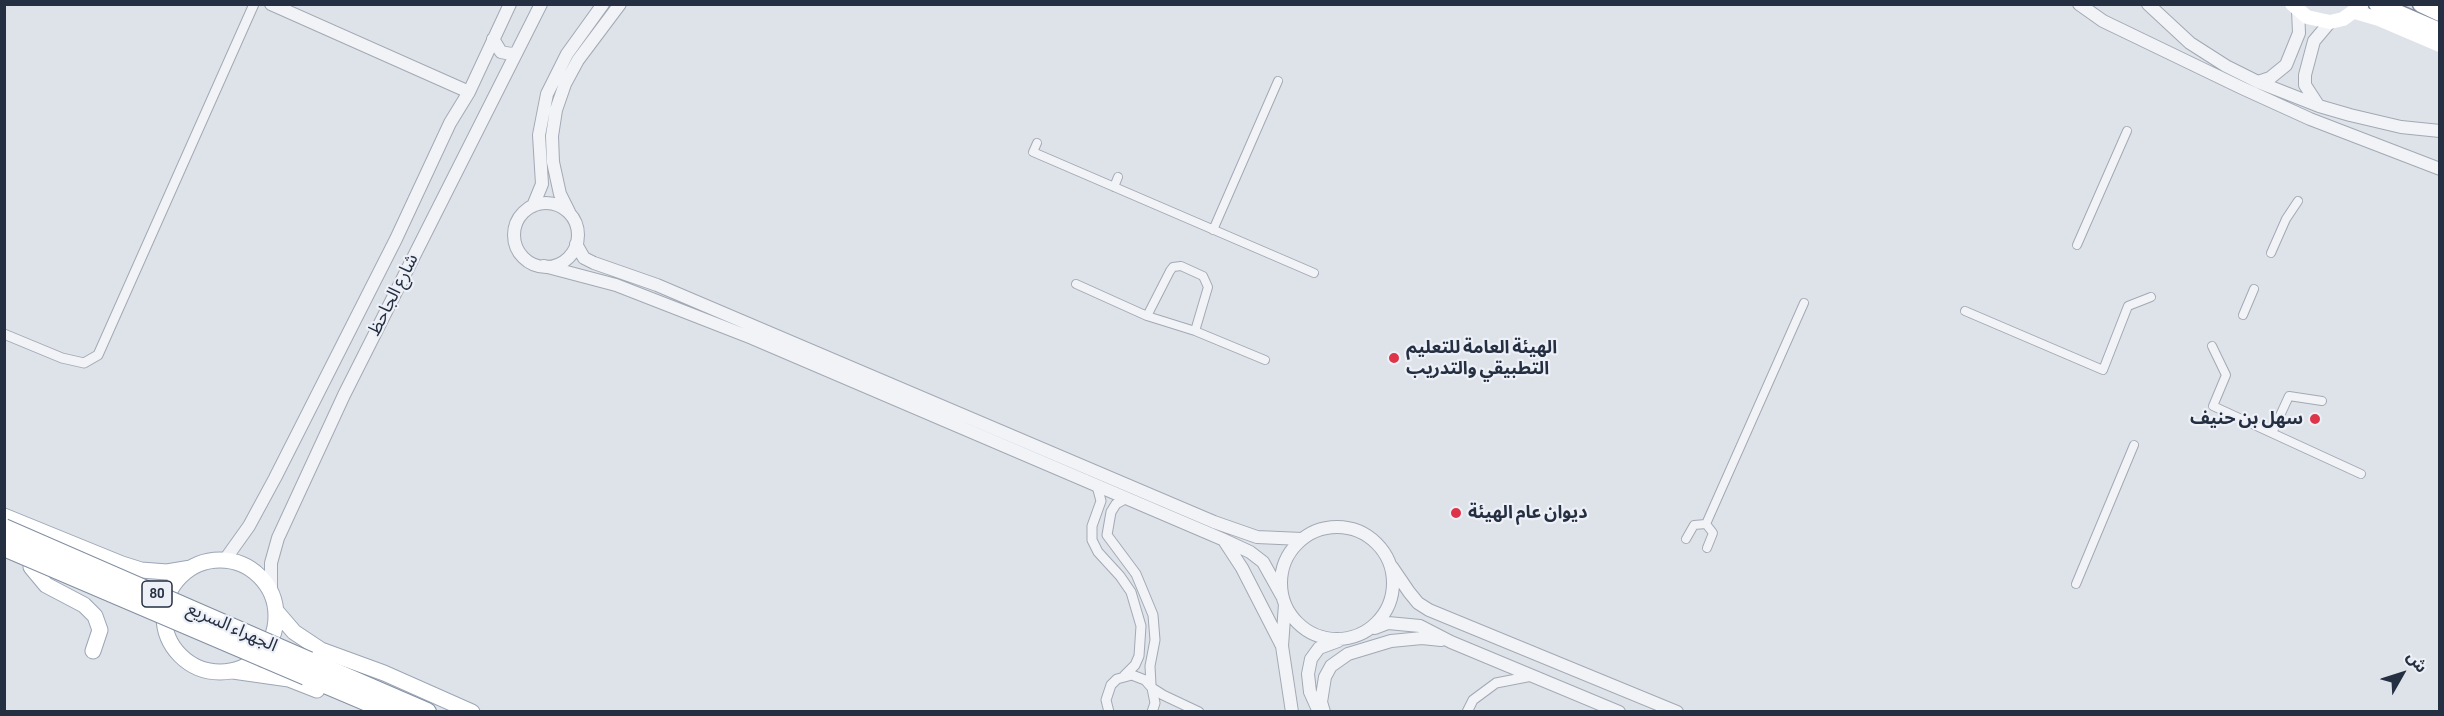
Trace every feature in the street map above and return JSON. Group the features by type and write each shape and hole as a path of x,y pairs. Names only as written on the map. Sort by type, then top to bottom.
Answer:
{"highway":[{"path":"2377,4 2439,31"},
{"path":"2421,4 2439,13"},
{"name":"الجهراء السريع","path":"4,528 427,711"},
{"name":"الجهراء السريع","path":"4,547 391,711"}],"main road":[{"path":"2295,8 2319,21 2330,22 2343,19 2358,8 2439,45"},
{"path":"4,516 141,570 167,572 191,568 207,562 224,561 240,564 255,573 271,593 276,611 275,629 263,652 249,664 233,671 207,670 192,664 178,653 169,639 165,621 166,604 177,580 191,568"},
{"name":"الجهراء السريع","path":"4,556 141,613 169,639"},
{"path":"31,567 46,585 84,605 95,616 100,630 93,651"},
{"name":"الجهراء السريع","path":"276,611 294,632 321,650 384,673 472,711"},
{"name":"الجهراء السريع","path":"233,671 289,679 368,711"}],"street":[{"path":"4,334 62,358 84,363 98,356 254,4"},
{"path":"271,4 469,92"},
{"name":"شارع الجاحظ","path":"224,561 249,526 275,478 396,238 450,123 469,92 510,4"},
{"name":"شارع الجاحظ","path":"271,593 271,563 278,538 344,395 541,4"},
{"path":"603,4 567,54 547,94 539,135 542,184 533,206 519,218 514,234 515,243 524,258 531,263 616,285 752,338 1250,552 1263,562 1294,620 1308,631 1325,638 1343,639"},
{"path":"543,266 551,266 564,261 576,244 577,227 560,194 553,162 552,136 556,110 565,84 578,60 620,4"},
{"path":"2079,4 2103,21 2242,88 2310,119 2439,169"},
{"path":"2148,4 2190,43 2226,66 2258,82 2319,106 2378,123 2439,130"},
{"path":"2258,82 2270,78 2286,65 2299,33 2295,8"},
{"path":"2319,106 2305,86 2305,75 2314,41 2330,22"},
{"path":"493,39 501,52 516,53"},
{"path":"1213,230 1278,81"},
{"path":"2077,245 2127,131"},
{"path":"1037,143 1033,152 1314,273"},
{"path":"1114,187 1118,177"},
{"path":"2271,253 2286,219 2298,201"},
{"path":"533,206 548,203 562,207 569,212"},
{"path":"576,244 584,258 594,263 657,285 1243,534 1270,539 1302,539"},
{"path":"1148,316 1170,271 1173,267 1181,266 1203,276 1208,287 1195,331"},
{"path":"1076,284 1148,316 1195,331 1265,360"},
{"path":"2243,315 2254,290"},
{"path":"1965,311 2103,370 2128,306 2151,297"},
{"path":"1706,524 1804,303"},
{"path":"2212,345 2226,375 2213,406 2361,474"},
{"path":"2272,434 2289,396 2322,401"},
{"path":"925,412 929,399"},
{"path":"2076,584 2134,445"},
{"path":"1122,483 1121,497 1111,513 1107,535 1136,574 1153,615 1155,640 1150,666 1155,702 1152,711"},
{"path":"1097,486 1101,501 1092,526 1092,540 1098,552 1131,592 1141,626 1139,656 1132,669 1117,679 1107,692 1106,700 1109,711"},
{"path":"1686,539 1694,525 1706,524"},
{"path":"1706,524 1713,533 1707,548"},
{"path":"1292,711 1282,646 1284,600 1281,581 1284,566 1290,553 1302,539 1313,532 1329,527 1346,528 1362,533 1376,543 1413,597 1429,610 1677,711"},
{"path":"1222,539 1242,568 1282,646"},
{"path":"1368,630 1382,618 1391,601 1393,583 1390,564"},
{"path":"1319,711 1310,692 1308,674 1311,659 1319,648 1388,623 1420,626 1451,642 1619,711"},
{"path":"1324,711 1321,702 1325,677 1332,666 1348,654 1401,640 1422,638 1451,642"},
{"path":"1535,677 1546,658"},
{"path":"1124,676 1139,676 1151,686 1199,711"},
{"path":"1467,711 1473,700 1496,683 1535,677"}],"place":[{"name":"الهيئة العامة للتعليم التطبيقي والتدريب","path":"1394,358"},
{"name":"سهل بن حنيف","path":"2315,419"},
{"name":"ديوان عام الهيئة","path":"1456,513"}]}
